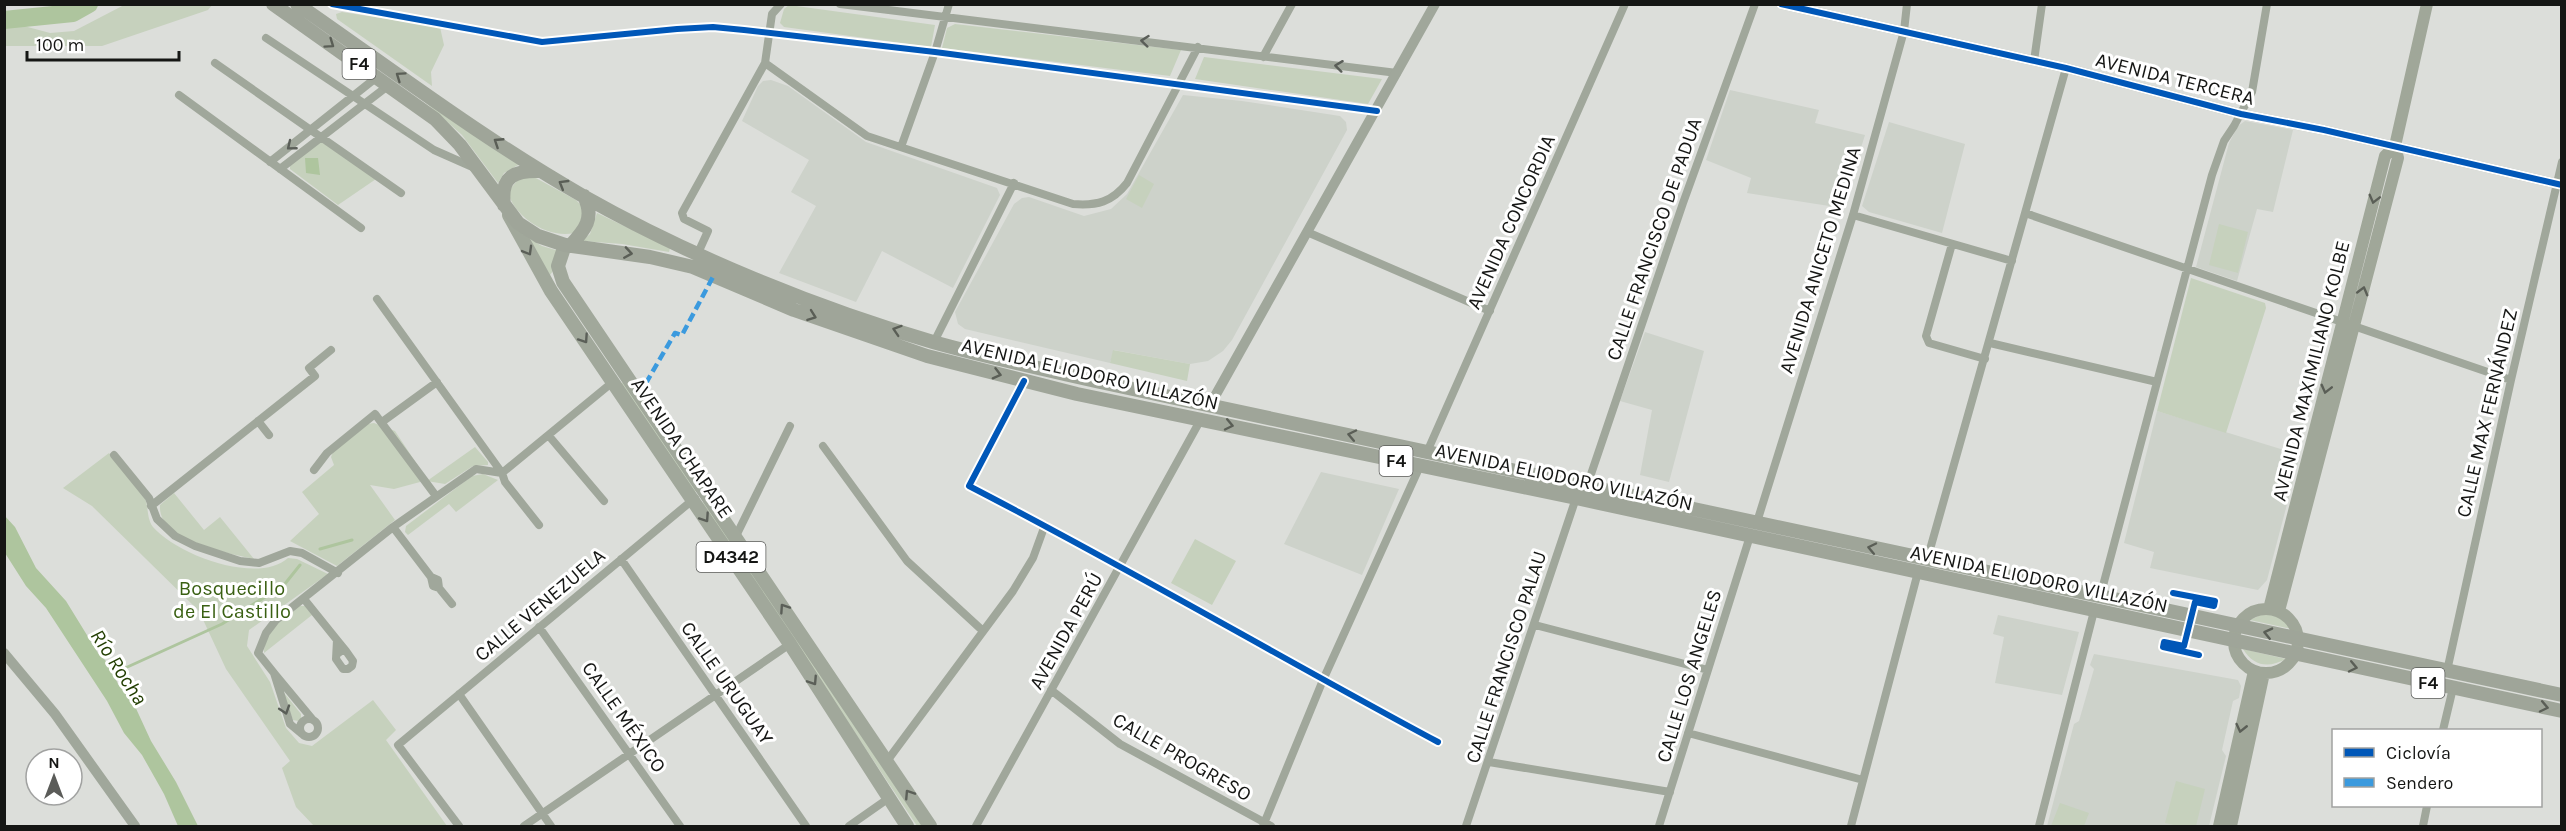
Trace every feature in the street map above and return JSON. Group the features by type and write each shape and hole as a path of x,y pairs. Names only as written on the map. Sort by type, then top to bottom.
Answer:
{"highway":[{"name":"F4","path":"273,4 435,119 460,146 505,208 528,230 567,246"},
{"name":"F4","path":"299,5 542,171 584,196"},
{"path":"505,208 504,187 509,178 526,170 542,171"},
{"name":"AVENIDA ELIODORO VILLAZÓN","path":"584,196 699,253 816,303 934,342 1029,366 2562,695"},
{"path":"567,246 588,224 590,213 584,196"},
{"name":"AVENIDA ELIODORO VILLAZÓN","path":"567,246 618,252 693,267 795,310 856,332 927,356 1024,381 2562,711"}],"main road":[{"name":"AVENIDA MAXIMILIANO KOLBE","path":"2274,610 2348,324 2398,158 2395,146 2427,4"},
{"name":"AVENIDA CHAPARE","path":"505,208 551,291 705,491 930,826"},
{"path":"551,291 563,282 558,266 567,246"},
{"name":"AVENIDA CHAPARE","path":"563,282 693,500 908,826"},
{"path":"2274,610 2292,621 2299,640 2295,655 2284,668 2259,672 2242,662 2236,653 2234,641 2237,626 2250,613 2274,610"},
{"path":"2231,826 2259,672"},
{"path":"2219,826 2259,672"}],"street":[{"path":"332,4 542,42 704,27 935,52 1377,111"},
{"path":"699,253 708,231 684,219 682,213 765,63 772,14 782,4"},
{"path":"840,4 945,19 1198,47 1397,73"},
{"path":"901,147 935,52 948,4"},
{"path":"1263,57 1292,4"},
{"path":"1210,405 1435,4"},
{"name":"AVENIDA CONCORDIA","path":"1427,452 1625,4"},
{"name":"CALLE FRANCISCO DE PADUA","path":"1587,486 1683,203 1755,4"},
{"name":"AVENIDA TERCERA","path":"1781,4 2066,68 2241,114 2395,146 2559,185"},
{"name":"AVENIDA ANICETO MEDINA","path":"1757,522 1853,215 1904,31 1907,4"},
{"path":"2034,61 2042,4"},
{"path":"2100,597 2187,268 2224,141 2252,92 2267,4"},
{"path":"266,38 434,150 477,170"},
{"path":"765,63 867,136 1073,204 1090,205 1104,202 1118,194 1127,183 1198,47"},
{"path":"215,63 401,194"},
{"path":"1927,560 1986,359 2066,68"},
{"path":"270,162 353,95 383,81"},
{"path":"280,169 365,104 383,81"},
{"path":"179,95 361,228"},
{"name":"CALLE MAX FERNÁNDEZ","path":"2447,671 2511,380 2559,185 2562,162"},
{"path":"934,342 1014,183"},
{"path":"2025,213 2511,380"},
{"path":"1853,215 2012,261"},
{"path":"1307,232 1490,311"},
{"path":"1952,244 1926,336 1929,343 1938,347 1986,359"},
{"path":"377,299 502,473 505,482 539,525"},
{"path":"1990,343 2157,382"},
{"path":"151,506 315,376 309,368 331,350"},
{"path":"274,674 290,724 302,734 310,737 316,734 317,725 258,653 266,633 276,620 393,527 476,469 502,473 619,378"},
{"path":"1024,381 969,486 1121,566 1438,742"},
{"path":"382,422 437,382"},
{"path":"314,470 327,453 375,414 435,496"},
{"name":"AVENIDA PERÚ","path":"976,826 1201,419"},
{"path":"258,421 269,435"},
{"path":"736,536 790,426"},
{"path":"549,436 604,501"},
{"path":"823,446 907,561 983,631"},
{"path":"114,455 149,498 156,519 175,536 220,556 240,561 259,563 290,550 302,553 338,573"},
{"path":"1266,825 1323,680 1420,466"},
{"name":"CALLE VENEZUELA","path":"459,826 398,745 705,491"},
{"name":"CALLE FRANCISCO PALAU","path":"1466,826 1576,498"},
{"path":"887,761 1013,591 1033,558 1045,525"},
{"path":"393,527 430,577 433,586 439,588 452,604"},
{"name":"CALLE LOS ANGELES","path":"1659,826 1750,536"},
{"name":"CALLE URUGUAY","path":"621,559 806,826"},
{"path":"1851,826 1918,572"},
{"path":"304,599 337,640 341,652"},
{"path":"2039,826 2094,611"},
{"path":"1534,625 1708,670"},
{"name":"CALLE MÉXICO","path":"539,627 680,826"},
{"path":"524,826 716,697 790,644"},
{"path":"7,661 55,714 135,826"},
{"path":"2444,729 2453,688"},
{"name":"CALLE PROGRESO","path":"1051,690 1120,744 1266,825"},
{"path":"459,694 551,826"},
{"path":"302,734 300,726 303,722 313,720"},
{"path":"1688,733 1863,780"},
{"path":"1489,762 1670,792"},
{"path":"849,826 889,798"},
{"path":"2423,826 2427,807"},
{"path":"2231,826 2240,826"}],"shaded area":[{"path":"771,80 788,86 866,142 997,188 1000,195 953,288 882,251 856,302 779,273 816,206 791,192 809,160 742,121 758,86 763,81"},
{"path":"1730,90 1819,110 1815,123 1865,135 1842,208 1747,193 1751,178 1706,160"},
{"path":"1183,95 1242,101 1340,116 1346,122 1347,130 1232,340 1223,351 1208,361 1190,364 1114,350 1110,363 965,329 958,324 955,312 1014,204 1022,198 1029,197 1084,216 1111,209 1127,194"},
{"path":"2245,121 2293,130 2273,212 2257,209 2237,281 2196,267 2229,143 2238,126"},
{"path":"1889,122 1965,144 1942,233 1869,212 1862,206"},
{"path":"305,158 318,158 320,175 306,173"},
{"path":"1645,332 1704,351 1669,482 1640,475 1652,410 1620,401"},
{"path":"2157,411 2300,455 2267,580 2258,590 2150,568 2154,552 2124,543"},
{"path":"1321,472 1399,489 1362,575 1284,544"},
{"name":"Río Rocha","path":"4,515 15,527 36,568 66,601 98,653 109,664 118,684 133,702 151,741 176,782 198,826 178,826 164,794 142,755 124,733 107,701 46,608 26,586 5,553"},
{"path":"1998,615 2079,632 2062,695 1995,683 2004,637 1993,634"},
{"path":"2094,654 2238,680 2241,686 2239,698 2233,701 2222,750 2226,756 2209,826 2047,826 2074,724 2079,721 2094,669 2090,665"}],"green space":[{"path":"126,4 212,5 208,10 102,46 5,46 5,25 24,26 50,33 74,31"},
{"path":"789,5 935,25 931,47 784,27 780,23 784,9"},
{"path":"342,12 440,27 444,45 431,72 432,86 337,19 336,14"},
{"path":"955,24 1181,50 1170,76 942,48 947,28"},
{"path":"1204,57 1382,79 1368,104 1195,79"},
{"path":"417,95 520,164 504,173 498,183 462,135"},
{"path":"319,143 323,143 376,179 338,205 290,169 290,165"},
{"path":"1139,175 1154,184 1142,208 1126,199"},
{"path":"520,177 534,177 581,205 584,217 574,233 554,233 543,229 517,210 508,192"},
{"path":"597,213 670,248 669,252 622,244 582,241 590,234"},
{"path":"2219,224 2248,232 2238,273 2209,265"},
{"path":"525,236 542,246 559,251 550,275"},
{"path":"2191,278 2265,303 2266,308 2226,433 2157,411"},
{"path":"1113,350 1190,364 1187,381 1110,363"},
{"path":"624,382 698,490 694,492 620,384"},
{"path":"374,423 395,431 424,475 420,482 394,489 370,485 395,520 337,566 290,541 319,514 302,492 334,465 331,457 333,452 367,424"},
{"path":"475,447 488,465 473,466 445,484 427,481"},
{"name":"Bosquecillo de El Castillo","path":"109,453 141,491 146,500 149,520 153,527 180,547 218,563 238,567 275,566 288,558 297,559 328,574 249,630 247,646 270,682 286,728 299,743 312,746 373,700 396,730 386,740 447,826 314,826 296,807 282,768 290,761 226,669 199,611 92,506 63,488"},
{"path":"483,474 498,480 456,512 449,504 408,535 405,532 406,526 472,476"},
{"path":"174,493 204,530 220,517 254,559 212,549 170,528 162,517 160,505"},
{"path":"705,501 922,826 917,826 702,503"},
{"path":"1195,539 1236,561 1212,605 1171,583"},
{"path":"299,606 305,606 312,615 264,653 267,638 271,632 281,620"},
{"path":"2265,613 2281,616 2292,629 2250,620"},
{"path":"2243,649 2286,659 2274,664 2262,664 2252,659"},
{"path":"281,689 301,714 301,719 298,721 293,720"},
{"path":"2176,781 2205,789 2196,826 2165,823"},
{"path":"2060,803 2089,813 2084,826 2051,826"}],"waterway":[{"path":"4,20 73,13 89,4"},
{"path":"320,549 352,540"},
{"path":"112,674 222,624 284,585 300,565"}],"marked path":[{"path":"639,395 675,333 682,335 714,275"}],"cycle path":[{"path":"332,4 542,42 713,27 935,52 1377,111"},
{"path":"1781,4 2066,68 2241,114 2324,130 2562,185"},
{"path":"1024,381 969,486 1438,742"},
{"path":"2173,593 2215,601 2214,606 2195,602 2184,646 2164,642 2163,647 2199,655"}]}
